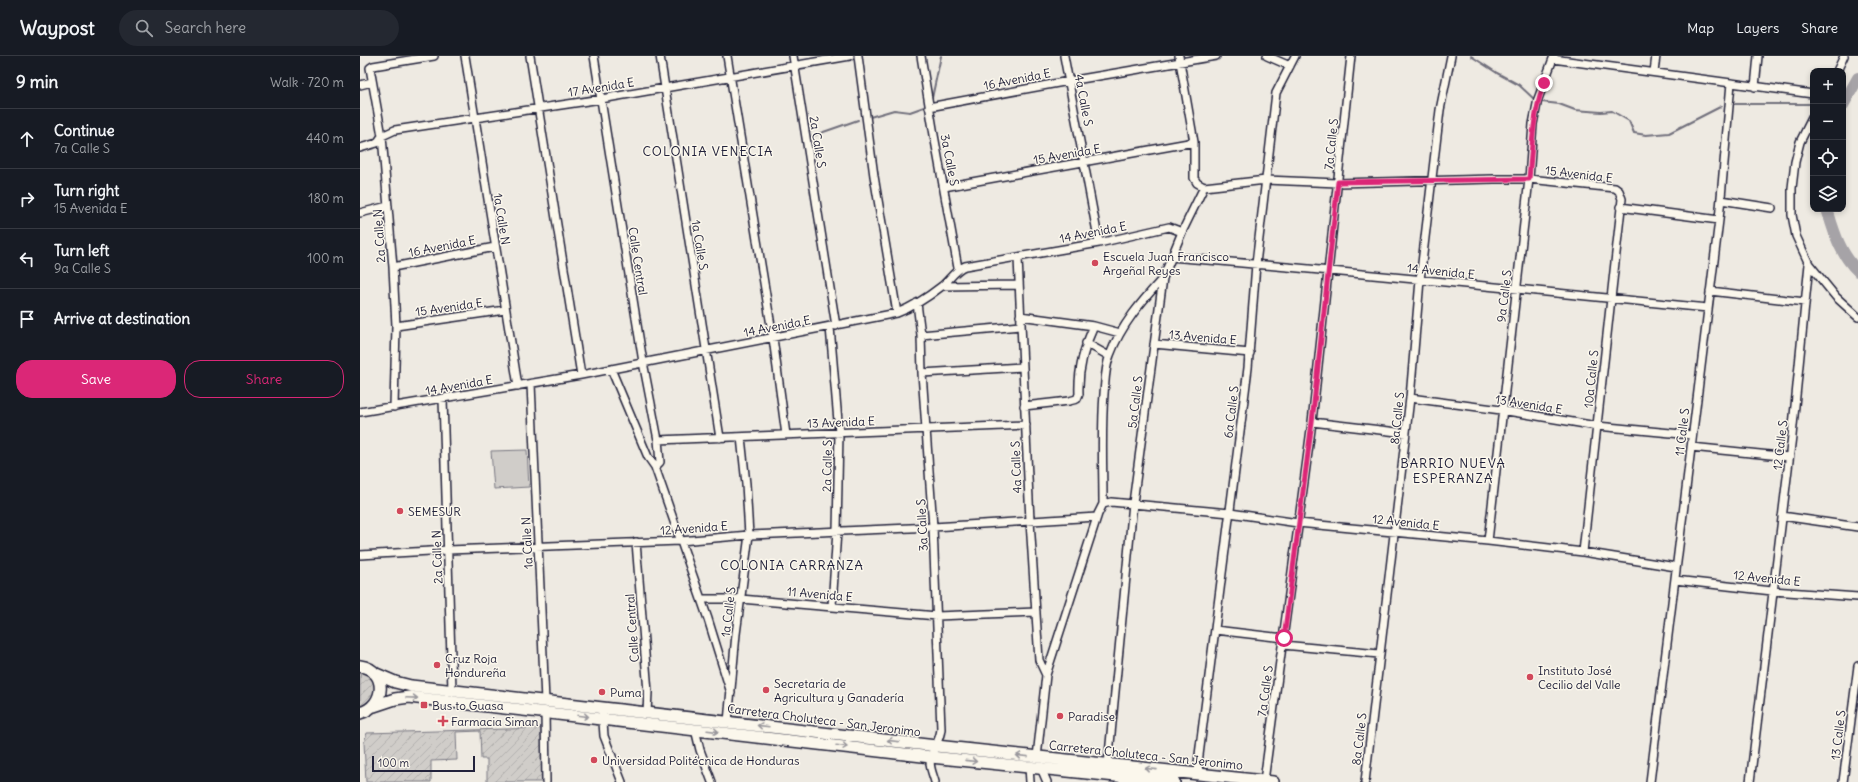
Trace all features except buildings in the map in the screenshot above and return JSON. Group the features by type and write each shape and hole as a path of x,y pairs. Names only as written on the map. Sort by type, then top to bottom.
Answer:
{"highway":[{"path":"360,657 380,686 380,693 367,710 360,724"},
{"name":"Carretera Choluteca - San Jeronimo","path":"368,669 395,682 411,686 452,690 695,729 931,757 1036,764 1108,765 1205,777 1268,781"},
{"name":"Carretera Choluteca - San Jeronimo","path":"367,710 395,699 409,697 545,706"},
{"name":"Carretera Choluteca - San Jeronimo","path":"602,713 647,713 936,746 1036,764 1101,778 1174,782"}],"street":[{"name":"2a Calle N","path":"394,407 396,326 393,267 382,136 370,68 373,66 434,56"},
{"name":"1a Calle N","path":"465,56 494,247 518,386"},
{"path":"530,56 537,108 581,375"},
{"name":"Calle Central","path":"594,56 643,362 658,440 660,462 655,467"},
{"name":"1a Calle S","path":"660,56 720,438"},
{"path":"726,56 773,338 786,435"},
{"name":"2a Calle S","path":"793,56 833,326 839,433 837,531 832,606"},
{"name":"17 Avenida E","path":"360,148 377,143 382,136 395,130 664,88 850,56"},
{"path":"858,56 874,176 897,313"},
{"name":"3a Calle S","path":"921,56 958,268"},
{"name":"4a Calle S","path":"1064,56 1085,161 1099,243"},
{"name":"16 Avenida E","path":"929,107 1180,59 1216,56"},
{"path":"1267,56 1290,66"},
{"name":"6a Calle S","path":"1205,777 1198,763 1250,352 1256,264 1276,93 1295,56"},
{"name":"7a Calle S","path":"1268,781 1298,523 1312,422 1351,56"},
{"name":"8a Calle S","path":"1365,782 1410,398 1420,280 1440,110 1451,56"},
{"path":"1654,72 1656,56"},
{"path":"1755,87 1758,56"},
{"path":"1838,68 1844,56"},
{"path":"1554,58 1810,94"},
{"name":"9a Calle S","path":"1488,541 1501,410 1529,179 1533,124 1538,99 1554,58"},
{"path":"1180,59 1194,142 1194,178 1197,183 1204,187"},
{"path":"360,85 372,82"},
{"name":"11 Calle S","path":"1650,782 1719,220 1731,83"},
{"path":"1810,122 1800,142 1795,162 1792,188 1792,215 1796,236 1809,264 1836,297 1858,317"},
{"name":"15 Avenida E","path":"944,187 1194,142"},
{"name":"15 Avenida E","path":"1204,187 1266,180 1338,182 1529,179 1615,188 1619,191 1622,199 1620,207"},
{"name":"5a Calle S","path":"1108,765 1133,503 1164,278 1171,257 1204,187"},
{"path":"1721,200 1772,208"},
{"path":"360,214 388,206"},
{"path":"1620,207 1719,220"},
{"name":"10a Calle S","path":"1583,552 1620,207"},
{"name":"14 Avenida E","path":"360,412 581,375 897,313 917,303 942,286 952,277 958,268 1099,243 1169,227 1182,232"},
{"name":"16 Avenida E","path":"393,267 494,247"},
{"name":"14 Avenida E","path":"1171,257 1329,270 1516,290 1708,308"},
{"name":"4a Calle S","path":"1018,258 1030,521 1039,660 1046,675"},
{"name":"12 Calle S","path":"1750,782 1802,349 1809,264"},
{"path":"1103,504 1102,419 1105,377 1109,356 1120,333 1137,307 1164,278"},
{"path":"942,286 1019,285"},
{"path":"1710,291 1805,302"},
{"name":"3a Calle S","path":"917,303 921,335 922,373 933,527 941,730 940,738 931,757"},
{"name":"15 Avenida E","path":"396,326 506,310"},
{"path":"1020,316 1094,326 1120,333"},
{"path":"921,335 1020,326"},
{"path":"1024,406 1069,402 1076,399 1079,394 1086,343 1094,326"},
{"path":"1086,343 1109,356"},
{"name":"13 Avenida E","path":"1154,344 1250,352"},
{"path":"922,373 1022,367"},
{"path":"611,369 648,457 655,467 701,599 730,693"},
{"name":"1a Calle N","path":"531,384 545,706 546,782"},
{"name":"13 Avenida E","path":"1410,398 1501,410 1597,426 1692,435"},
{"name":"2a Calle N","path":"443,399 452,690"},
{"path":"1312,422 1406,433"},
{"name":"13 Avenida E","path":"658,440 1026,426"},
{"name":"1a Calle S","path":"728,722 744,563 749,535 741,437"},
{"path":"1691,447 1789,456"},
{"name":"12 Avenida E","path":"1103,504 1111,502 1133,503 1230,513 1298,523 1488,541 1583,552 1676,567"},
{"name":"4a Calle S","path":"1047,782 1036,764 1046,675 1097,517 1103,504"},
{"path":"1782,516 1858,527"},
{"name":"12 Avenida E","path":"360,555 680,541 749,535 933,527 1097,517"},
{"name":"Calle Central","path":"636,542 648,692 647,713"},
{"name":"12 Avenida E","path":"1675,580 1858,597"},
{"name":"11 Avenida E","path":"701,599 741,599 936,616 1036,612"},
{"path":"1216,630 1380,654"},
{"name":"13 Calle S","path":"1843,782 1858,666"},
{"path":"602,713 604,736 622,782"},
{"path":"695,729 700,750 712,782"},
{"path":"931,757 931,770 935,782"},
{"path":"1030,782 1036,764"}],"shaded area":[{"path":"527,450 529,487 494,489 491,451"},
{"path":"360,671 373,677 377,687 371,703 360,708"},
{"path":"541,728 543,782 487,782 487,759 481,759 480,731 456,732 457,760 431,761 431,782 366,782 364,742 367,733"}],"waterway":[{"path":"932,98 941,56"},
{"path":"1471,56 1519,85 1535,100"},
{"path":"1844,104 1858,78"},
{"path":"1542,102 1559,104 1575,110 1601,112 1612,111 1629,121 1634,133 1646,135 1669,133 1722,106"},
{"path":"1734,104 1810,104"},
{"path":"870,117 894,110 910,112 924,107"},
{"path":"812,136 858,120"},
{"path":"1828,212 1842,250 1858,271"}],"place":[{"name":"Escuela Juan Francisco Argeñal Reyes","path":"1095,263"},
{"name":"SEMESUR","path":"400,511"},
{"name":"Cruz Roja Hondureña","path":"437,665"},
{"name":"Instituto José Cecilio del Valle","path":"1530,677"},
{"name":"Secretaría de Agricultura y Ganadería","path":"766,690"},
{"name":"Puma","path":"602,692"},
{"name":"Bus to Guasa","path":"424,705"},
{"name":"Paradise","path":"1060,716"},
{"name":"Farmacia Siman","path":"443,721"},
{"name":"Universidad Politécnica de Honduras","path":"594,760"}],"district":[{"name":"COLONIA VENECIA","path":"708,151"},
{"name":"BARRIO NUEVA ESPERANZA","path":"1453,470"},
{"name":"COLONIA CARRANZA","path":"792,565"}],"route":[{"path":"1284,638 1312,422 1316,378 1324,325 1338,182 1416,182 1432,180 1529,179 1533,124 1538,99 1544,83"}]}
